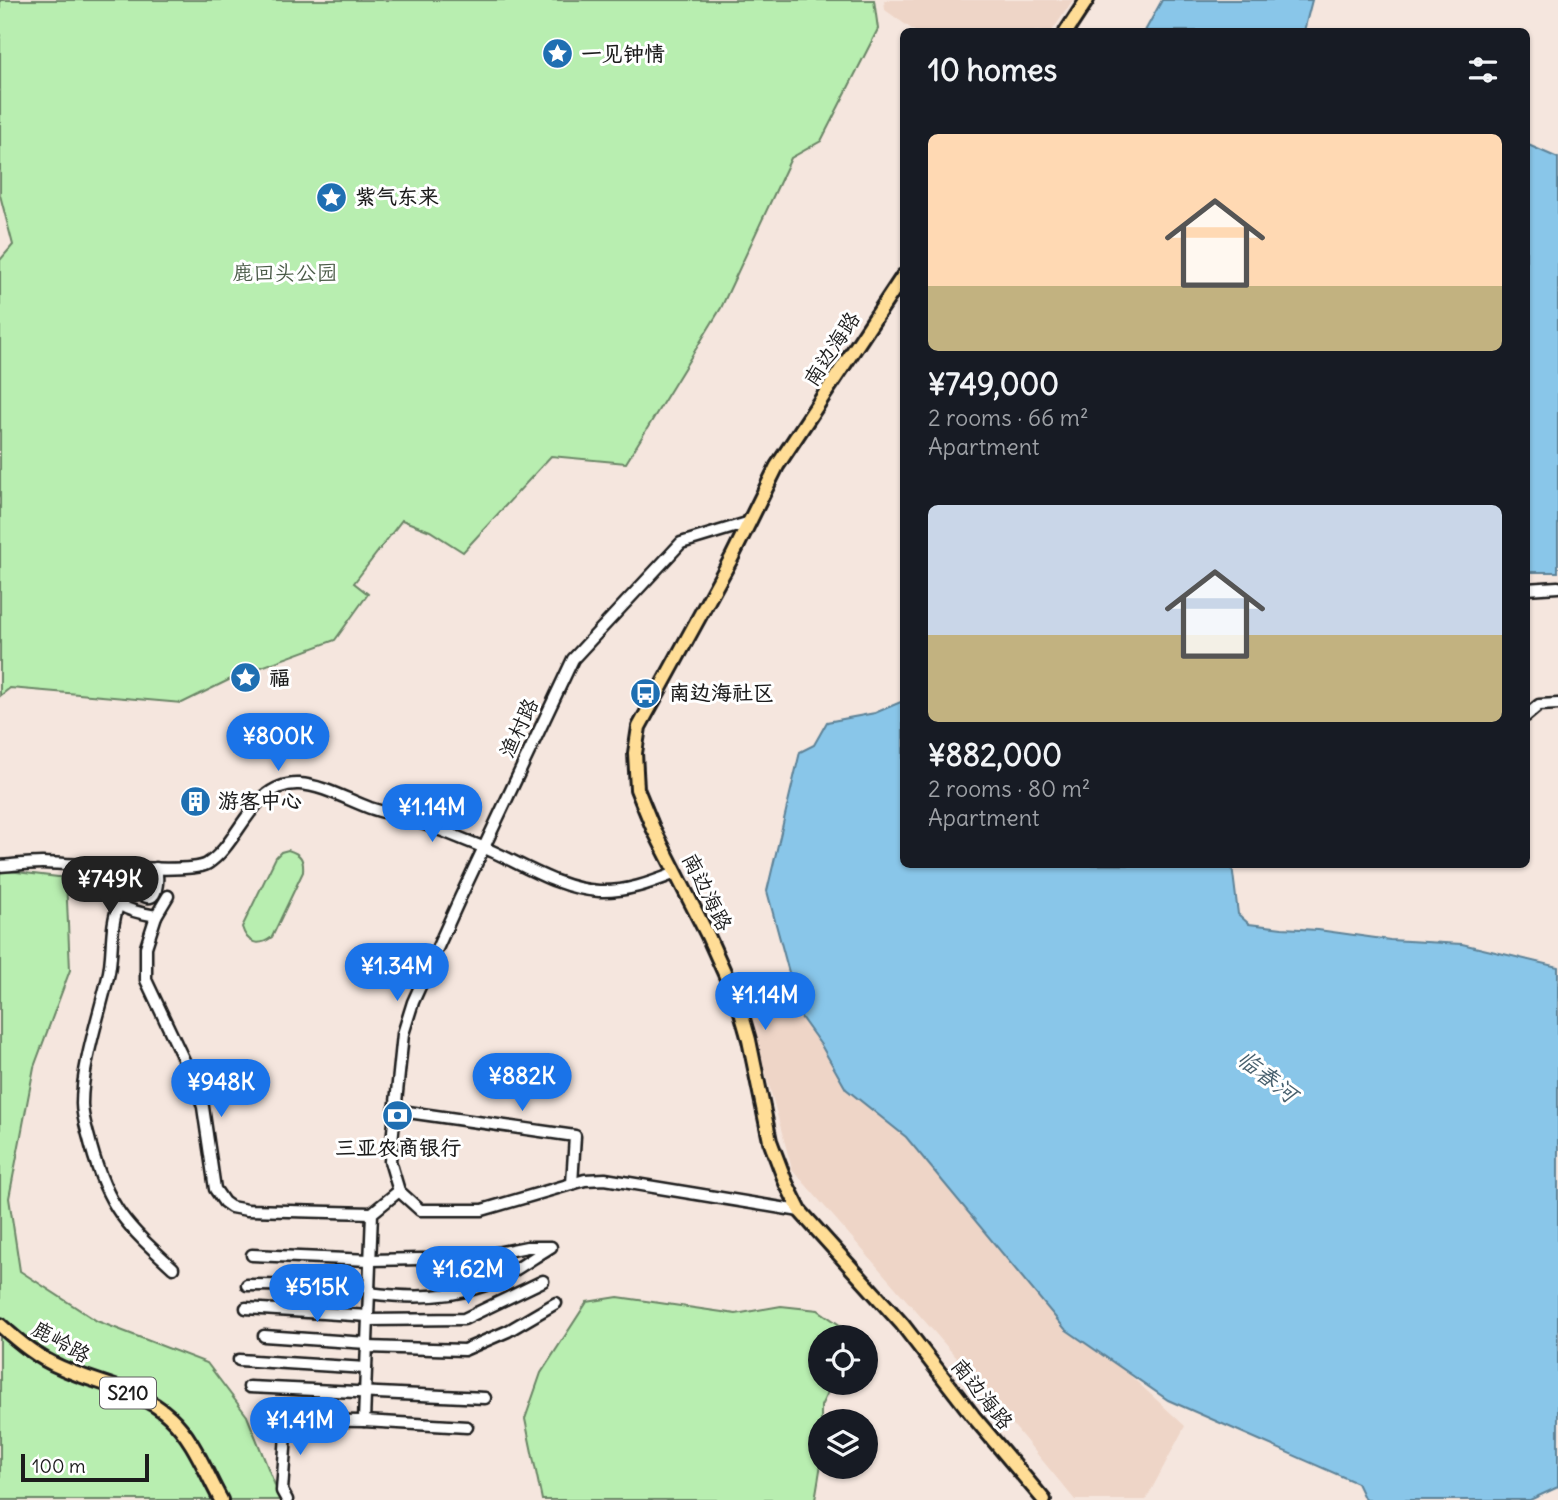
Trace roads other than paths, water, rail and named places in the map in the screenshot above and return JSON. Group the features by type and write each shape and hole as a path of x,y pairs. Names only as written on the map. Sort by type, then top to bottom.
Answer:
{"main road":[{"path":"1069,28 1087,0"},
{"name":"南边海路","path":"900,281 777,466 732,557 639,727 635,753 637,789 653,828 739,1005 750,1040 770,1141 800,1211 902,1324 973,1416 1044,1500"},
{"name":"鹿岭路","path":"0,1325 25,1347 60,1368 142,1399 170,1417 187,1438 221,1500"}],"street":[{"name":"渔村路","path":"399,1191 390,1161 403,1034 413,1002 573,659 681,542 747,523"},
{"path":"1530,589 1558,587"},
{"path":"1530,713 1539,705 1558,704"},
{"path":"0,866 41,863 156,868 204,866 230,844 256,802 271,792 298,784 416,821 562,883 595,891 620,891 642,887 676,873"},
{"path":"156,868 158,880 154,894 141,895 130,882 120,881 116,883 113,891 114,898 129,911 156,916"},
{"path":"168,896 156,916 146,947 146,980 193,1075 203,1107 212,1180 224,1202 231,1207 247,1210 372,1213 399,1191 420,1210 482,1210 585,1180 605,1179 800,1211"},
{"path":"119,904 113,925 109,972 88,1062 82,1105 100,1179 121,1217 132,1231 173,1268"},
{"path":"394,1110 575,1136 572,1184"},
{"path":"364,1421 372,1213"},
{"path":"247,1285 369,1290 406,1298 458,1292 483,1286 551,1247 527,1247 471,1258 370,1260 252,1255"},
{"path":"246,1308 368,1318 464,1319 543,1281"},
{"path":"264,1336 464,1350 508,1331 555,1303"},
{"path":"239,1360 366,1368"},
{"path":"249,1387 485,1398"},
{"path":"287,1500 282,1491 287,1420 467,1427"}],"water":[{"path":"1162,0 1312,0 1305,28 1147,28"},
{"path":"1530,146 1558,158 1558,572 1530,572"},
{"name":"临春河","path":"900,702 900,868 1232,868 1238,914 1249,924 1390,940 1462,944 1558,967 1558,1487 1530,1500 1365,1500 1357,1483 1168,1400 1065,1329 906,1137 846,1089 821,1045 801,1017 767,891 800,752 814,745 827,722 875,713"}],"place":[{"name":"一见钟情","path":"558,54"},
{"name":"紫气东来","path":"332,197"},
{"name":"福","path":"246,678"},
{"name":"南边海社区","path":"646,693"},
{"name":"游客中心","path":"195,801"},
{"name":"三亚农商银行","path":"398,1116"}],"park label":[{"name":"鹿回头公园","path":"285,273"}]}
